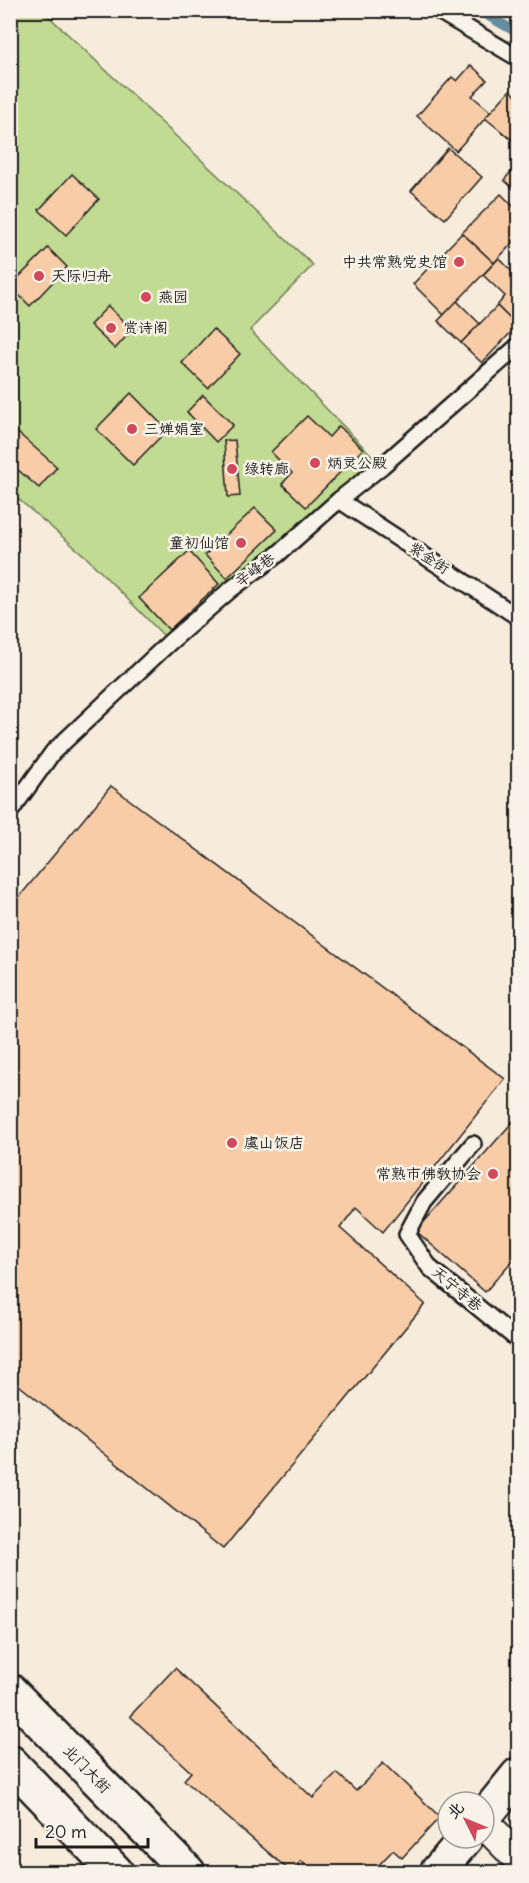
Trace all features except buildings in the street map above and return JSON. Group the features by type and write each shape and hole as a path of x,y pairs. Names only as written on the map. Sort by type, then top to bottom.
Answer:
{"main road":[{"name":"北门大街","path":"10,1690 188,1872"},
{"path":"10,1762 116,1872"},
{"path":"496,1803 519,1775"},
{"path":"437,1872 456,1850"}],"street":[{"path":"496,1835 519,1858"}],"lane":[{"path":"437,10 519,58"},
{"name":"辛峰巷","path":"10,813 53,752 170,642 382,466 519,346"},
{"name":"紫金街","path":"339,500 519,617"},
{"name":"天宁寺巷","path":"473,1144 424,1202 407,1234 430,1268 519,1340"}],"green space":[{"name":"燕园","path":"11,11 43,11 313,265 250,330 382,466 170,642 85,556 11,493"}],"waterway":[{"path":"478,10 518,33"}],"place":[{"name":"中共常熟党史馆","path":"459,262"},
{"name":"天际归舟","path":"39,276"},
{"name":"燕园","path":"146,297"},
{"name":"赏诗阁","path":"111,328"},
{"name":"三婵娟室","path":"132,429"},
{"name":"炳灵公殿","path":"315,463"},
{"name":"绿转廊","path":"232,469"},
{"name":"童初仙馆","path":"241,543"},
{"name":"虞山饭店","path":"232,1143"},
{"name":"常熟市佛教协会","path":"493,1174"}]}
